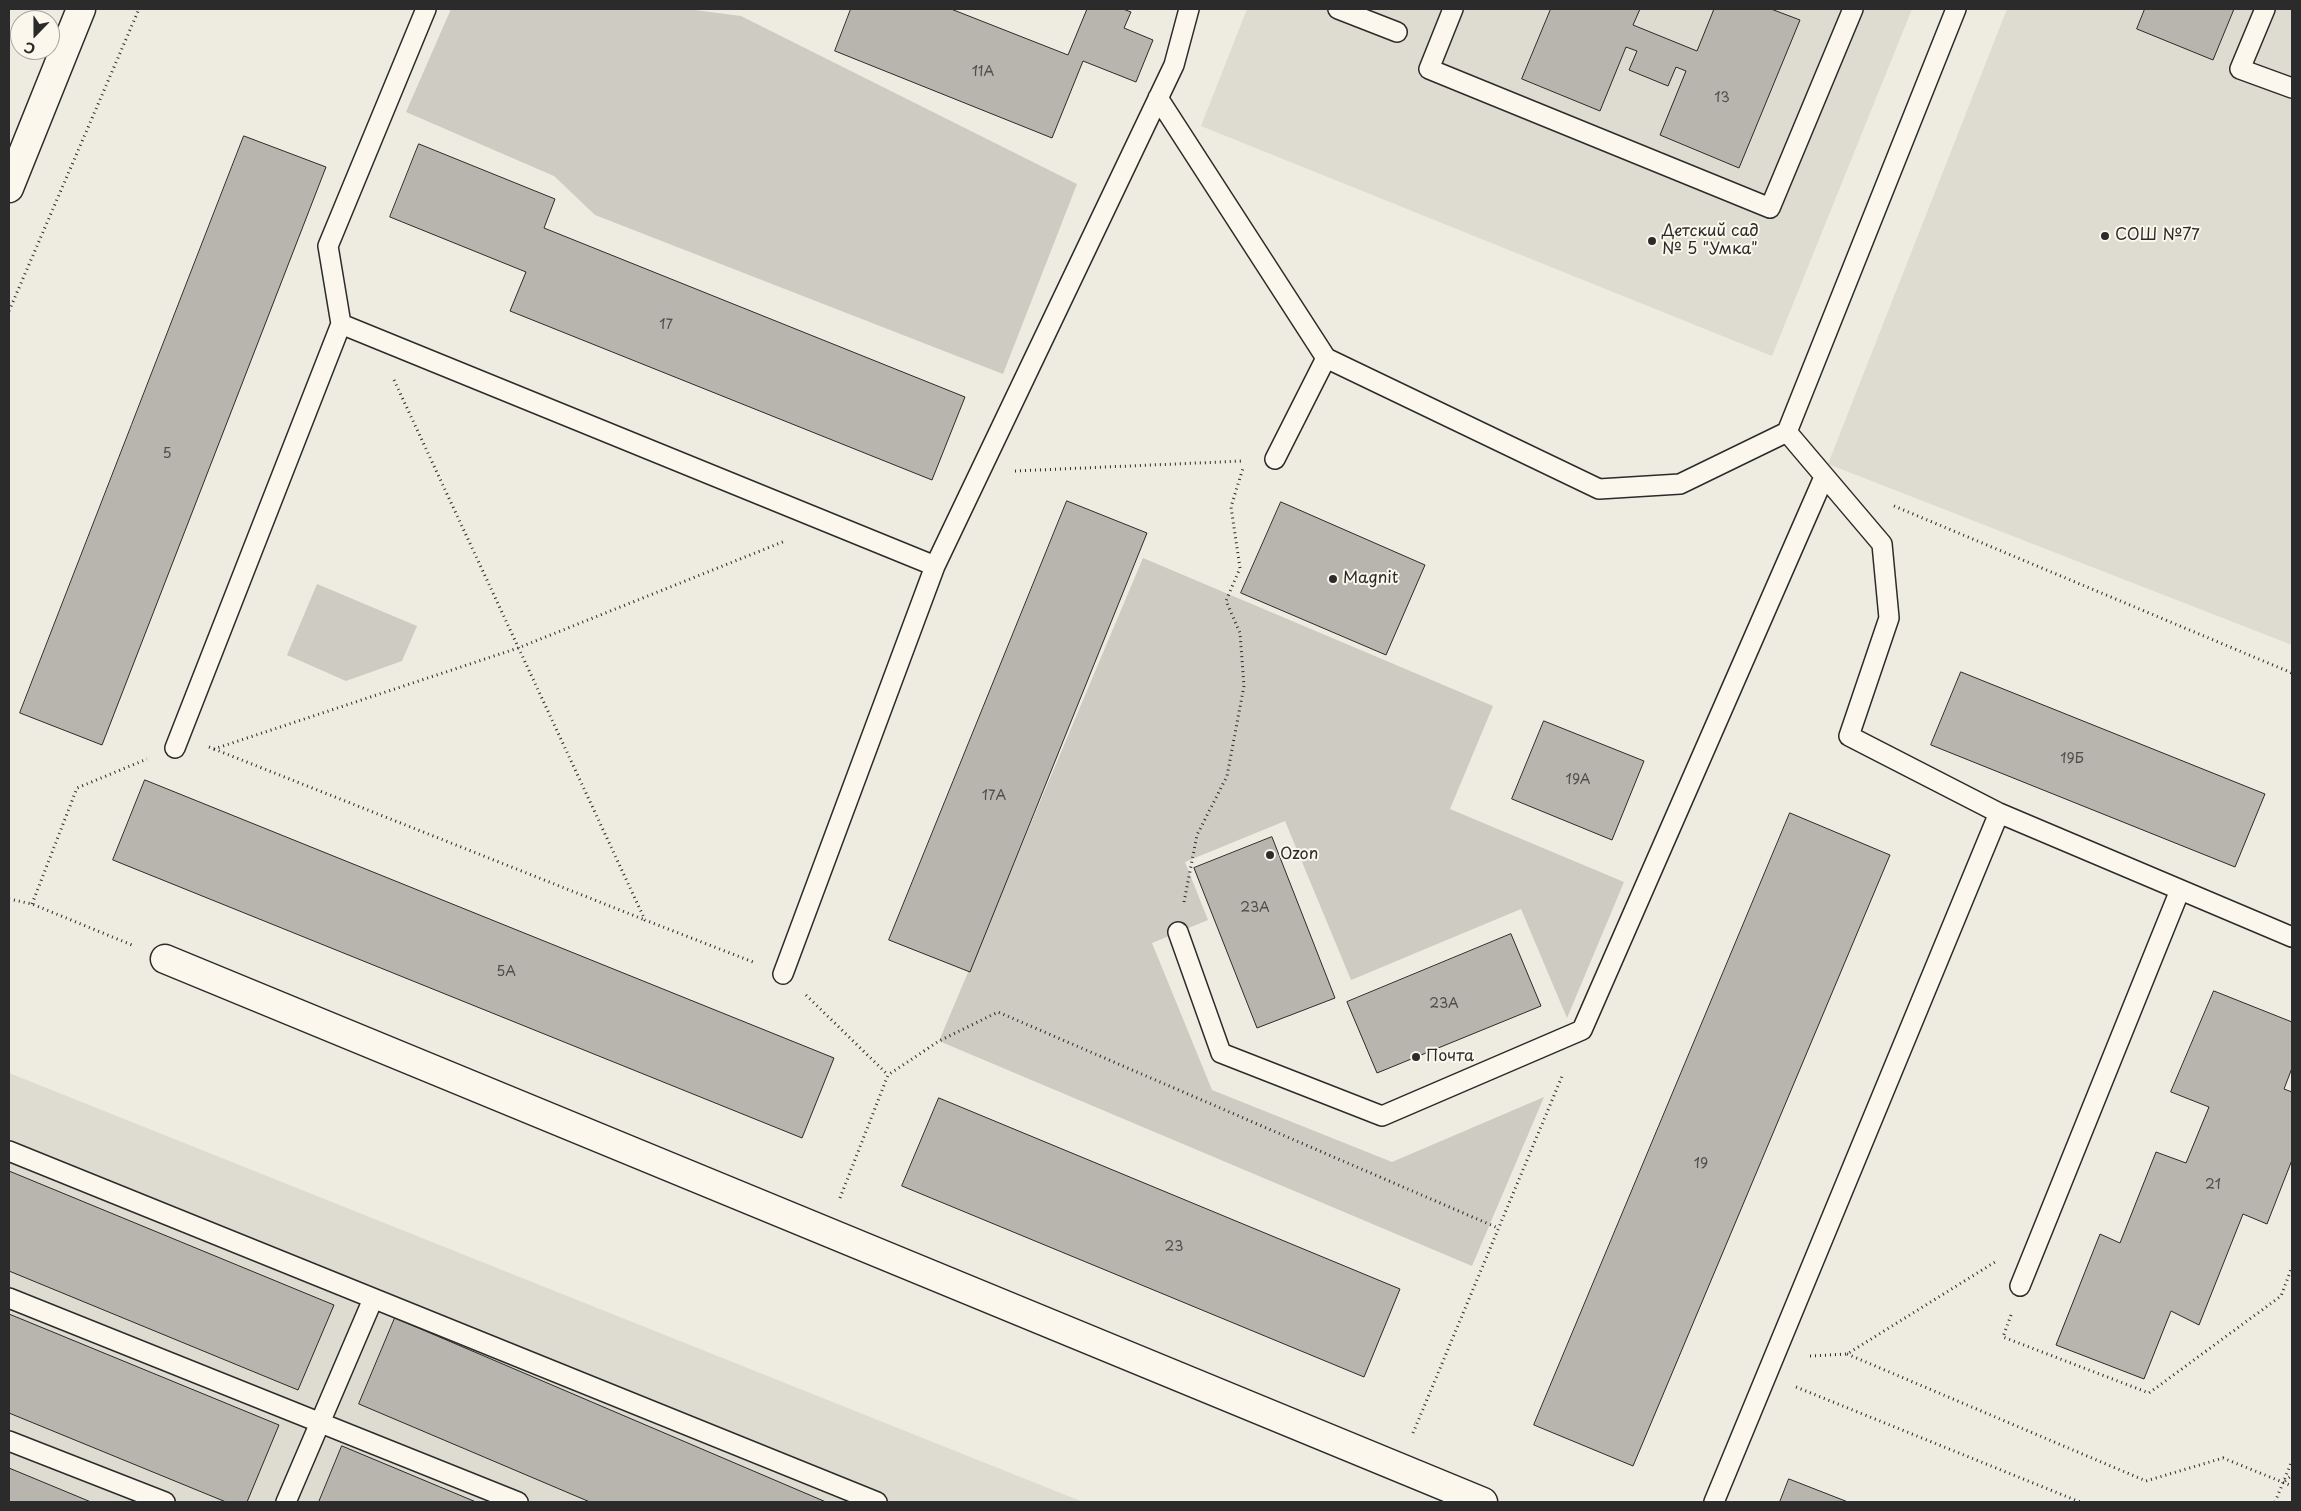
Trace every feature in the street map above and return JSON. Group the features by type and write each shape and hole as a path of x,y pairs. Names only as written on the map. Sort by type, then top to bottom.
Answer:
{"street":[{"path":"9,188 82,9"},
{"path":"165,959 1483,1502"}],"lane":[{"path":"177,742 341,324 328,246 426,9"},
{"path":"783,974 935,566 1174,64 1189,9"},
{"path":"1338,9 1397,32"},
{"path":"1453,9 1429,69 1770,208 1853,9"},
{"path":"1158,98 1326,358 1599,489 1680,484 1787,432 1956,9"},
{"path":"2265,9 2240,69 2292,88"},
{"path":"341,324 935,566"},
{"path":"1275,459 1326,358"},
{"path":"1787,432 1882,544 1889,618 1849,736 1998,813 2292,937"},
{"path":"1178,932 1221,1053 1382,1116 1582,1030 1824,477"},
{"path":"1714,1502 1998,813"},
{"path":"2020,1286 2180,890"},
{"path":"9,1151 877,1502"},
{"path":"9,1298 518,1502"},
{"path":"286,1502 373,1298"},
{"path":"9,1441 165,1502"}],"path":[{"path":"9,311 139,9"},
{"path":"374,338 646,920"},
{"path":"979,473 1245,461 1231,507 1240,568 1226,601 1240,633 1244,686 1227,776 1197,835 1178,932"},
{"path":"1888,504 2292,673"},
{"path":"214,749 518,648 830,523"},
{"path":"32,904 77,788 177,742 214,749 783,974 888,1075"},
{"path":"9,899 32,904 165,959"},
{"path":"827,1232 888,1075 939,1041 998,1012 1498,1228"},
{"path":"1398,1468 1582,1030"},
{"path":"1770,1366 1847,1354 2042,1233"},
{"path":"2020,1286 2003,1337 2149,1393 2281,1296 2292,1267"},
{"path":"1847,1354 2146,1481 2223,1458 2292,1486"},
{"path":"1770,1366 2080,1502"},
{"path":"2275,1502 2292,1461"},
{"path":"2283,1482 2292,1475"}],"shaded area":[{"path":"451,9 687,9 741,16 1077,184 1003,374 595,215 554,176 406,112"},
{"name":"Детский сад № 5 \"Умка\"","path":"1247,9 1912,9 1772,356 1201,126"},
{"name":"СОШ №77","path":"2007,9 2292,9 2292,645 1828,464"},
{"path":"1143,558 1493,706 1450,809 1624,882 1567,1018 1521,909 1351,980 1285,821 1185,862 1208,920 1152,943 1212,1090 1392,1162 1544,1097 1472,1266 939,1041"},
{"path":"317,584 417,626 402,661 346,681 287,655"},
{"path":"9,1073 1083,1502 9,1502"}],"building":[{"path":"851,9 951,9 1068,55 1087,9 1123,9 1131,12 1124,28 1153,40 1136,82 1083,61 1052,138 835,51"},
{"path":"1551,9 1640,9 1633,25 1697,51 1714,9 1771,9 1800,20 1739,168 1660,135 1686,71 1676,67 1668,86 1629,70 1637,51 1626,47 1600,111 1522,79"},
{"path":"2145,9 2234,9 2213,60 2137,29"},
{"path":"244,136 326,167 102,745 20,713"},
{"path":"419,144 555,199 544,228 965,397 932,480 510,311 526,272 390,217"},
{"path":"1067,501 1147,533 970,972 889,940"},
{"name":"Magnit","path":"1281,502 1425,565 1386,655 1241,593"},
{"path":"1961,672 2265,794 2235,867 1931,745"},
{"path":"1544,721 1644,761 1612,840 1512,799"},
{"path":"145,780 834,1058 802,1138 113,860"},
{"path":"1790,813 1890,855 1633,1466 1534,1425"},
{"path":"1272,837 1335,998 1257,1028 1194,868"},
{"path":"1511,934 1541,1006 1377,1073 1347,1002"},
{"path":"2214,991 2292,1022 2292,1068 2284,1089 2292,1092 2292,1160 2267,1224 2243,1214 2199,1325 2171,1311 2144,1379 2056,1345 2100,1234 2120,1243 2156,1152 2186,1163 2209,1107 2171,1092"},
{"path":"939,1098 1400,1289 1364,1377 902,1186"},
{"path":"9,1171 334,1305 298,1390 9,1271"},
{"path":"9,1314 279,1425 247,1502 226,1502 9,1413"},
{"path":"395,1318 826,1502 590,1502 359,1404"},
{"path":"342,1446 476,1502 319,1502"},
{"path":"9,1468 91,1502 9,1502"},
{"path":"1789,1479 1848,1502 1780,1502"}],"place":[{"name":"СОШ №77","path":"2105,236"},
{"name":"Детский сад № 5 \"Умка\"","path":"1652,241"},
{"name":"Magnit","path":"1333,579"},
{"name":"Ozon","path":"1270,855"},
{"name":"Почта","path":"1416,1057"}]}
